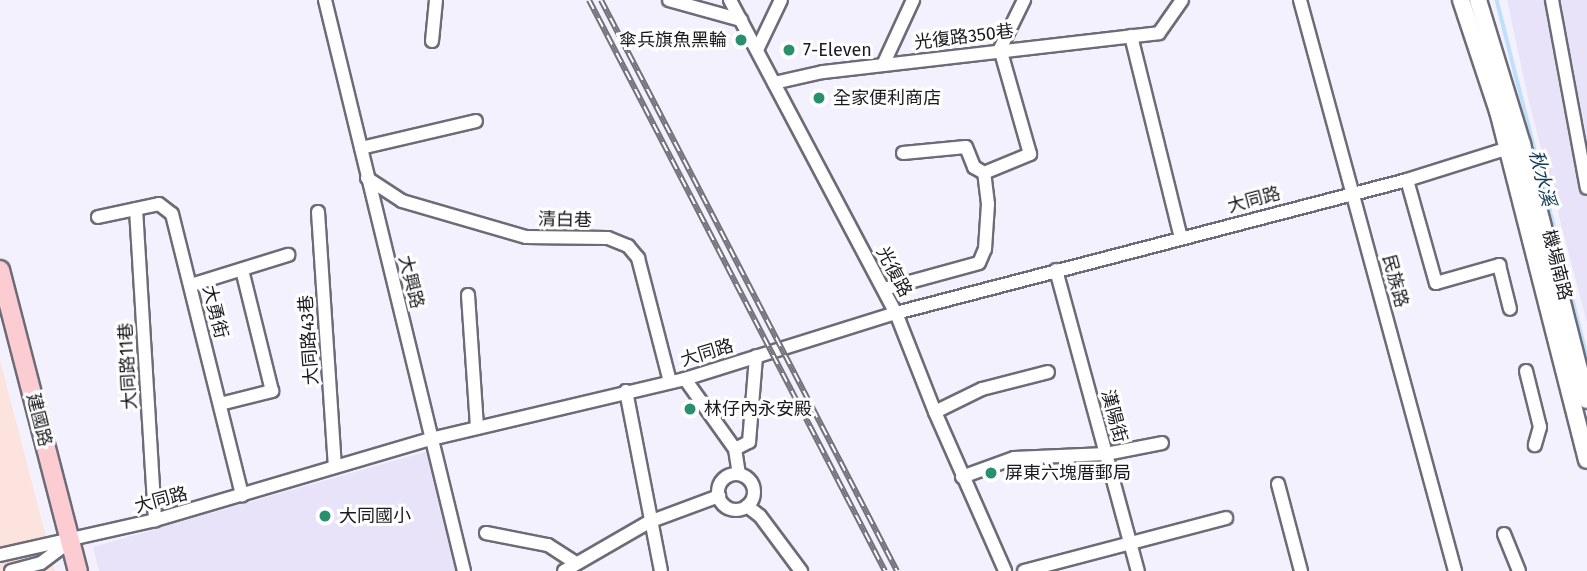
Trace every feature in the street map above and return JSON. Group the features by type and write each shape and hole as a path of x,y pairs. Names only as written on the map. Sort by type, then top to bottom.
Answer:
{"main road":[{"name":"建國路","path":"0,270 78,571"}],"street":[{"name":"大興路","path":"325,0 464,571"},
{"path":"432,41 436,0"},
{"path":"669,0 741,20"},
{"name":"光復路","path":"730,0 896,313 934,412 1005,571"},
{"path":"757,50 781,0"},
{"path":"883,65 913,0"},
{"path":"984,173 1030,154 1000,49 1024,0"},
{"name":"光復路350巷","path":"774,83 1000,49 1159,33 1182,0"},
{"name":"民族路","path":"1300,0 1455,571"},
{"name":"機場南路","path":"1461,0 1515,146 1587,400"},
{"name":"機場南路","path":"1478,0 1515,146 1587,460"},
{"path":"1552,0 1587,188"},
{"path":"1131,36 1181,237"},
{"path":"360,148 476,121"},
{"name":"大同路","path":"0,555 155,520 431,439 685,379 896,313 1407,180 1515,146"},
{"path":"903,153 965,147 974,167 984,173"},
{"path":"884,289 979,263 986,226 984,173"},
{"name":"清白巷","path":"368,178 402,201 526,237 608,238 628,246 639,258 670,382"},
{"path":"1407,180 1436,283 1499,265 1510,309"},
{"name":"大勇街","path":"98,217 159,204 172,214 242,495"},
{"name":"大同路11巷","path":"136,209 155,520"},
{"name":"大同路43巷","path":"318,212 335,465"},
{"path":"191,285 288,256"},
{"path":"220,404 272,391 242,270"},
{"name":"漢陽街","path":"1056,270 1138,571"},
{"path":"468,295 477,428"},
{"path":"735,449 749,442 757,356"},
{"path":"1526,371 1540,427 1535,445"},
{"path":"934,412 982,389 1048,372"},
{"path":"685,379 735,449 739,474"},
{"path":"626,391 649,522 661,571"},
{"path":"962,477 1014,458 1106,454 1161,443"},
{"path":"719,496 723,479 739,474 750,480 754,491 747,506"},
{"path":"1278,484 1301,571"},
{"path":"486,533 548,545 569,567 649,522 719,496"},
{"path":"719,496 730,509 747,506 760,516 801,571"},
{"path":"1024,571 1226,518"},
{"path":"1504,534 1519,571"},
{"path":"11,571 41,563 70,541"}],"shaded area":[{"path":"1507,0 1587,0 1587,323 1528,98"},
{"path":"0,360 55,571 0,571"},
{"name":"大同國小","path":"428,451 461,571 99,571 93,547"}],"waterway":[{"name":"秋水溪","path":"1497,0 1587,356"}],"railway":[{"path":"589,0 885,571"},
{"path":"601,0 897,571"}],"place":[{"name":"傘兵旗魚黑輪","path":"741,40"},
{"name":"7-Eleven","path":"789,50"},
{"name":"全家便利商店","path":"819,98"},
{"name":"林仔內永安殿","path":"690,409"},
{"name":"屏東六塊厝郵局","path":"991,473"},
{"name":"大同國小","path":"325,516"}]}
